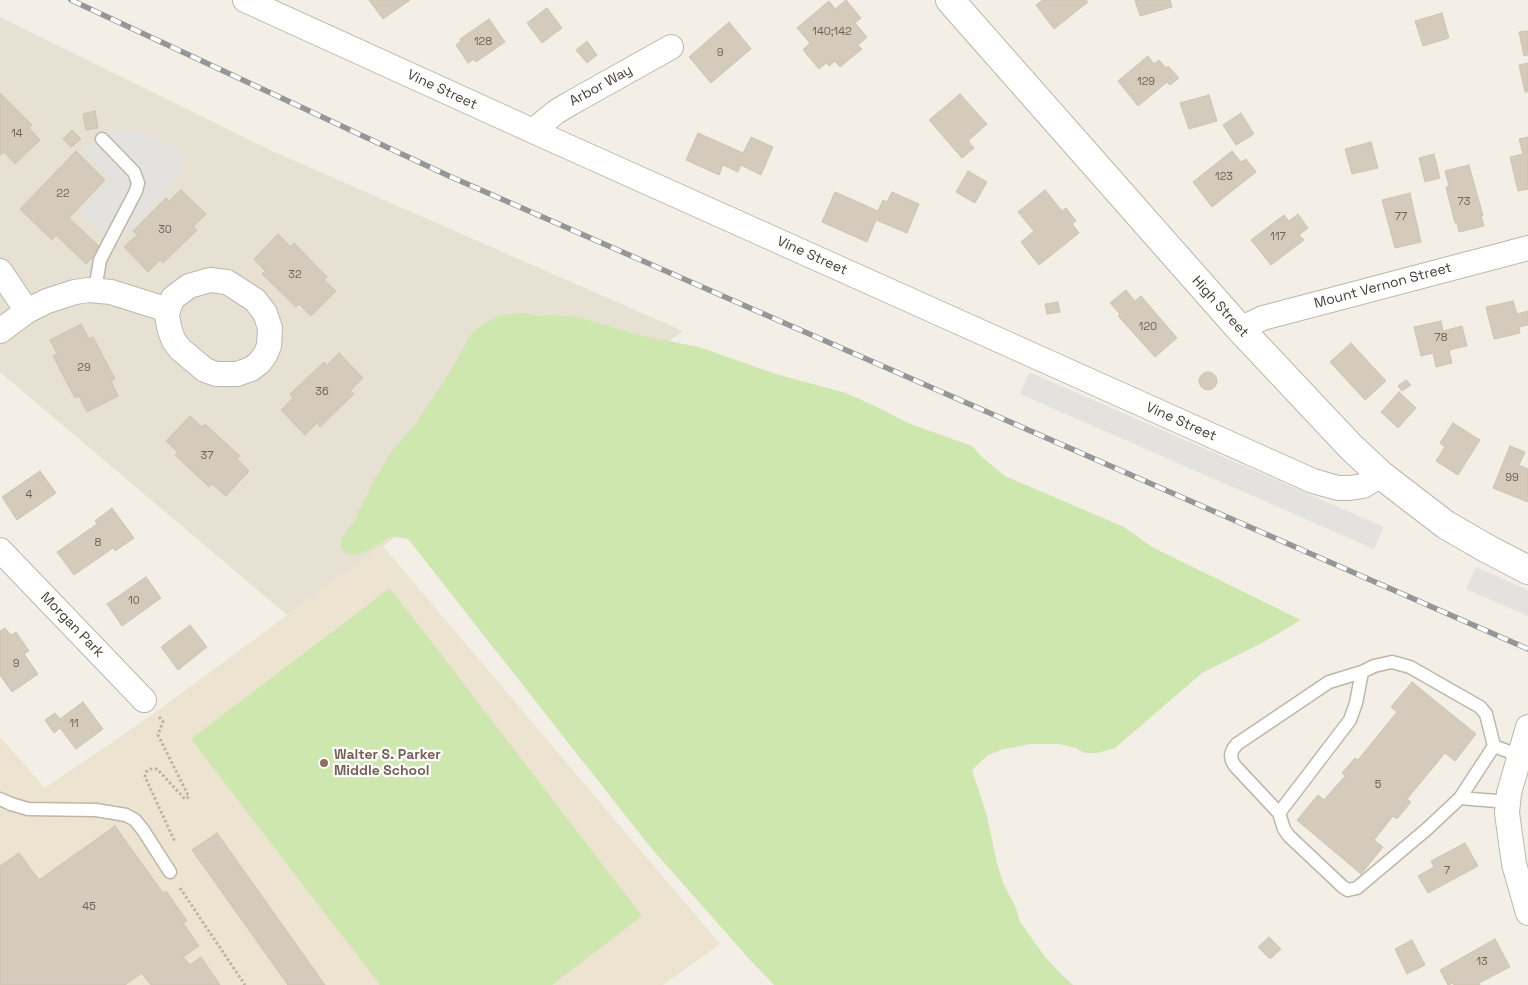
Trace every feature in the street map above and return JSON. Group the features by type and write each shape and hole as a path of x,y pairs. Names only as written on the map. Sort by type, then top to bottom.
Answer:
{"street":[{"name":"Vine Street","path":"245,0 1313,481 1338,488 1350,488 1363,486 1381,475"},
{"name":"High Street","path":"950,0 1240,329 1325,421 1381,475 1446,525 1528,570"},
{"name":"Arbor Way","path":"533,131 556,112 671,47"},
{"name":"Mount Vernon Street","path":"1240,329 1263,318 1528,248"},
{"path":"0,271 27,311"},
{"path":"203,281 228,282 255,300 265,313 270,328 269,346 259,363 251,369 231,375 210,373 180,349 174,341 167,323 168,310 173,298 189,286 203,281"},
{"path":"0,331 27,311 63,295 75,292 95,290 128,296 168,310"},
{"name":"Morgan Park","path":"0,550 144,700"},
{"path":"1528,727 1508,802 1507,822 1514,864 1528,913"}],"lane":[{"path":"95,290 100,260 136,192 138,183 134,172 102,139"},
{"path":"1392,662 1401,663 1417,671 1484,710 1494,746 1460,798 1427,829 1357,888 1352,890 1343,887 1289,836 1284,829 1279,813 1233,764 1231,755 1233,748 1237,744 1329,682 1362,672 1374,666 1392,662"},
{"path":"1279,813 1350,720 1356,704 1362,672"},
{"path":"1494,746 1520,756"},
{"path":"0,798 11,804 28,809 96,810 126,815 139,825 167,868"},
{"path":"1460,798 1508,802"}],"path":[{"path":"144,700 162,720 158,735 189,796 185,799 157,769 150,769 146,772 145,779 180,853 167,868 245,985"}],"shaded area":[{"path":"0,17 270,150 683,331 287,615 0,374"},
{"path":"103,131 141,131 178,150 186,157 177,180 115,245 79,211 110,180 81,151"},
{"path":"1029,372 1384,527 1374,549 1020,394"},
{"name":"Walter S. Parker Middle School","path":"382,545 720,944 663,985 0,985 0,737 45,788 156,712"},
{"path":"1476,567 1528,590 1528,616 1466,589"}],"green space":[{"path":"525,313 540,316 577,317 648,337 699,347 776,374 846,393 908,423 972,446 1005,476 1124,527 1152,547 1301,620 1260,644 1202,673 1115,748 1097,753 1084,753 1076,748 1059,744 1031,744 1004,749 988,755 972,770 987,816 1003,883 1016,908 1020,922 1046,958 1073,985 774,985 651,848 408,539 391,536 374,548 360,554 347,554 341,549 341,539 355,520 372,484 393,450 417,422 445,380 469,336 480,326 499,315"},
{"path":"390,588 642,916 552,985 380,985 191,739"}],"building":[{"path":"369,0 410,0 383,19"},
{"path":"846,0 861,18 855,23 867,37 858,45 862,49 840,67 835,61 829,66 826,63 819,69 803,50 810,43 797,28 829,1 835,9"},
{"path":"1043,0 1086,0 1088,2 1054,29 1036,5"},
{"path":"1135,0 1170,0 1172,7 1140,16"},
{"path":"547,8 562,28 542,43 527,23"},
{"path":"1442,13 1449,38 1423,46 1415,21"},
{"path":"489,19 505,42 476,62 474,59 468,63 456,45 461,41 460,39"},
{"path":"729,22 751,49 711,83 689,57"},
{"path":"1528,31 1528,55 1524,56 1519,32"},
{"path":"587,41 597,55 587,63 576,50"},
{"path":"1148,56 1154,64 1159,60 1166,68 1168,66 1179,78 1170,85 1167,82 1138,106 1118,81"},
{"path":"1528,63 1528,92 1525,92 1519,65"},
{"path":"0,93 32,125 29,128 40,140 15,164 4,152 0,155"},
{"path":"960,94 987,124 968,141 974,148 962,158 929,120"},
{"path":"1209,95 1217,121 1189,129 1180,103"},
{"path":"95,111 98,128 86,130 83,114"},
{"path":"1241,113 1254,134 1236,145 1223,125"},
{"path":"72,130 81,139 71,147 63,139"},
{"path":"698,133 743,153 751,137 773,147 761,175 741,165 738,172 723,165 719,175 686,160"},
{"path":"1528,137 1528,189 1518,191 1510,157 1523,154 1519,139"},
{"path":"1371,142 1378,168 1352,174 1345,149"},
{"path":"76,151 105,180 69,218 101,248 86,264 56,235 52,240 20,209"},
{"path":"1232,151 1241,162 1246,159 1256,172 1212,207 1193,182"},
{"path":"1434,154 1440,178 1425,182 1419,158"},
{"path":"1469,165 1484,226 1459,232 1446,187 1449,186 1445,171"},
{"path":"968,171 987,182 975,203 956,192"},
{"path":"181,190 206,214 193,227 197,230 163,263 160,260 148,272 124,247 137,235 133,231 166,198 169,201"},
{"path":"1045,190 1062,211 1066,208 1076,221 1072,224 1079,233 1039,265 1021,242 1034,231 1018,212"},
{"path":"835,192 878,211 883,200 887,202 892,192 919,204 907,233 876,220 867,242 822,222"},
{"path":"1410,193 1421,242 1395,248 1382,200"},
{"path":"1298,214 1308,228 1299,235 1304,240 1271,265 1251,240 1284,215 1289,221"},
{"path":"278,234 291,247 294,243 327,277 324,280 336,291 311,316 299,304 296,307 262,274 265,271 254,259"},
{"path":"1126,290 1135,301 1141,296 1177,338 1155,357 1118,316 1120,314 1110,303"},
{"path":"1513,301 1517,314 1528,311 1528,325 1519,327 1520,333 1494,339 1486,307"},
{"path":"1058,302 1060,312 1047,314 1045,304"},
{"path":"1441,321 1443,331 1462,326 1467,346 1449,350 1452,363 1436,367 1433,353 1421,356 1414,327"},
{"path":"81,324 89,339 93,337 115,379 111,381 118,396 87,412 79,396 75,398 53,356 57,354 50,340"},
{"path":"1351,343 1386,381 1365,400 1330,362"},
{"path":"339,353 363,378 350,391 354,394 320,427 317,423 305,435 281,410 293,398 290,394 324,362 327,365"},
{"path":"1208,372 1214,375 1217,381 1214,387 1208,390 1202,387 1199,381 1202,375"},
{"path":"1406,380 1411,385 1402,391 1398,386"},
{"path":"1399,392 1416,408 1398,428 1381,412"},
{"path":"190,416 202,427 205,424 240,456 237,459 249,471 226,496 212,484 209,487 175,455 178,452 166,441"},
{"path":"1453,423 1480,440 1458,475 1436,461 1445,447 1440,443"},
{"path":"1510,446 1525,452 1519,465 1528,469 1528,502 1493,488"},
{"path":"40,471 56,493 17,520 2,497"},
{"path":"112,508 134,538 115,551 113,548 74,575 57,552 97,524 95,521"},
{"path":"146,577 161,598 122,626 107,604"},
{"path":"190,625 207,647 178,670 161,647"},
{"path":"5,628 11,635 16,632 29,651 24,654 38,674 12,692 0,675 0,631"},
{"path":"1412,682 1476,734 1455,761 1445,753 1407,799 1411,802 1397,819 1393,816 1374,840 1383,847 1361,874 1297,820 1318,795 1324,800 1345,776 1342,773 1355,758 1358,760 1397,712 1391,707"},
{"path":"83,702 103,729 76,749 60,728 54,733 45,720 55,713 60,719"},
{"path":"115,826 163,893 166,891 187,921 183,923 199,946 183,957 190,965 201,957 220,985 151,985 142,973 125,985 0,985 0,866 19,853 39,880"},
{"path":"217,833 325,985 288,985 192,850"},
{"path":"1465,843 1478,866 1428,893 1418,876 1434,867 1431,861"},
{"path":"1269,937 1281,949 1270,959 1258,947"},
{"path":"1495,939 1510,967 1479,983 1480,985 1454,985 1453,983 1448,985 1440,970"},
{"path":"1412,940 1425,965 1407,974 1395,949"}],"railway":[{"path":"71,0 449,176 1528,649"}],"place":[{"name":"Walter S. Parker Middle School","path":"324,763"}]}
